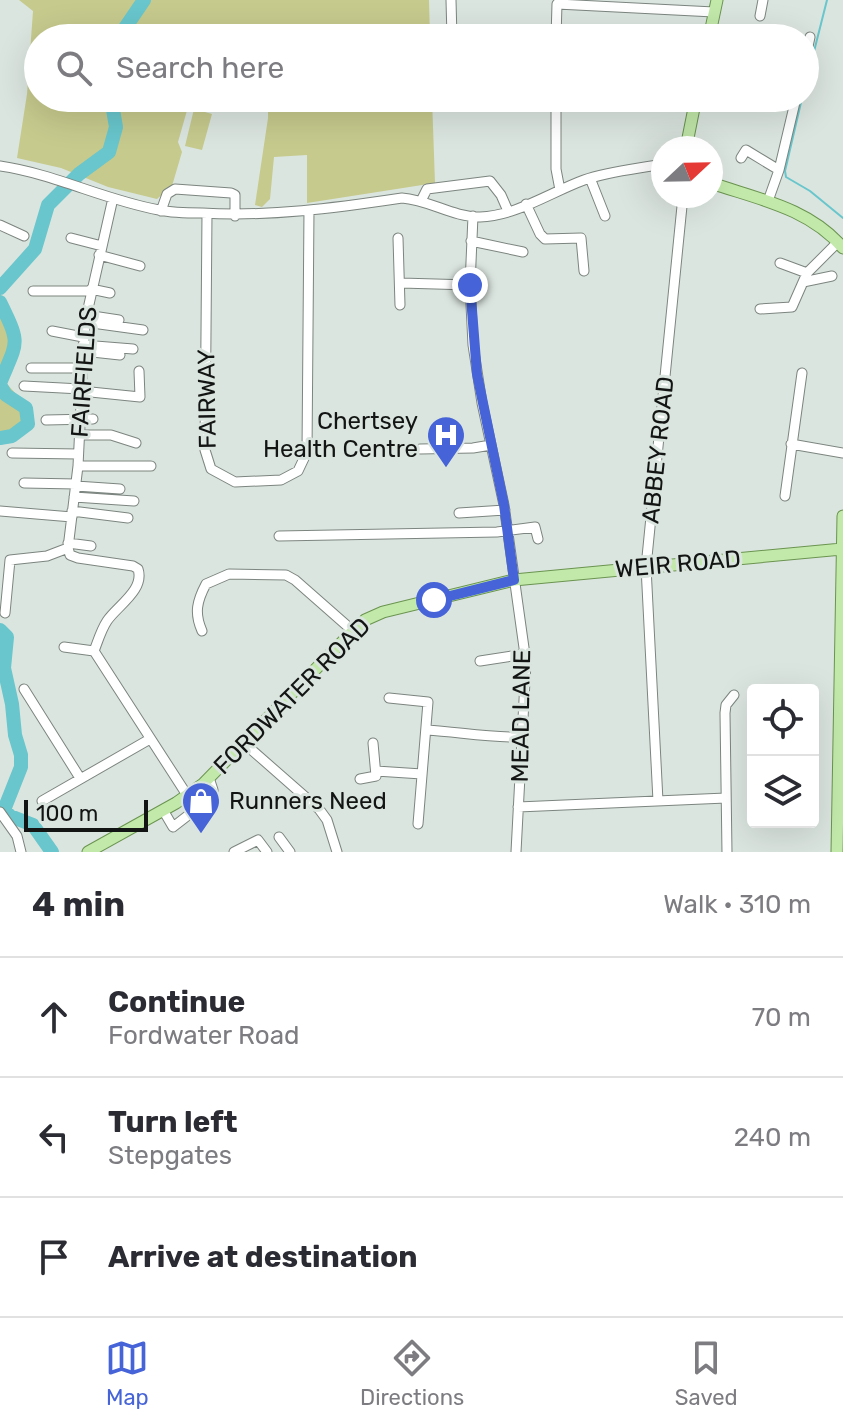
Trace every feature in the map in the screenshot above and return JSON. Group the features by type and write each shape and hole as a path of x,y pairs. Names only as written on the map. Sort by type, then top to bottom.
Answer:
{"main road":[{"path":"691,134 694,112"},
{"path":"723,186 784,205 802,214 840,245"},
{"path":"837,852 843,516"},
{"name":"WEIR ROAD","path":"514,580 842,549"},
{"name":"FORDWATER ROAD","path":"88,852 163,810 209,778 365,620 383,612 514,580"}],"street":[{"path":"451,0 452,24"},
{"path":"760,16 763,0"},
{"path":"556,24 557,2 716,6"},
{"path":"556,112 556,169 560,190"},
{"path":"768,201 793,112"},
{"path":"741,158 746,150 779,170"},
{"path":"0,166 67,182 161,211 235,216 402,198 421,201 453,213 494,215 590,178 651,166"},
{"path":"590,178 605,216"},
{"path":"421,201 427,189 490,181 508,211"},
{"path":"161,211 167,194 175,189 235,195 235,216"},
{"name":"FAIRFIELDS","path":"68,546 78,466 86,318 113,198"},
{"path":"526,204 545,239 581,238 584,271"},
{"name":"ABBEY ROAD","path":"658,801 646,567 682,208"},
{"name":"FAIRWAY","path":"207,214 205,450 211,469 235,482 290,477 298,471 307,452 309,210"},
{"name":"MEAD LANE","path":"473,216 470,285 473,345 505,510 525,654 516,852"},
{"path":"0,225 24,236"},
{"path":"71,238 140,266"},
{"path":"398,238 400,305"},
{"path":"471,241 523,252"},
{"path":"760,309 792,307 805,277 840,245"},
{"path":"780,263 805,277 832,276"},
{"path":"401,283 470,285"},
{"path":"33,291 91,290 110,293"},
{"path":"86,318 119,320"},
{"path":"86,318 143,330"},
{"path":"52,331 120,355"},
{"path":"83,344 133,349"},
{"path":"31,368 82,368"},
{"path":"24,386 140,397 139,371"},
{"path":"785,496 802,373"},
{"path":"46,420 93,419"},
{"path":"79,435 111,435 136,443"},
{"path":"791,444 843,453"},
{"path":"420,449 491,445"},
{"path":"12,453 78,454"},
{"path":"78,466 151,466"},
{"path":"24,483 134,501"},
{"path":"75,489 120,489"},
{"path":"459,513 505,510"},
{"path":"0,511 128,518"},
{"path":"279,536 508,531 535,527 538,539"},
{"path":"68,546 70,555 133,566 141,576 138,585 106,622 94,651"},
{"path":"5,613 10,560 47,556 68,546 91,546"},
{"path":"202,631 196,606 206,584 229,574 278,574 295,580 353,631"},
{"path":"64,647 94,651 187,795"},
{"path":"480,661 525,654"},
{"path":"24,689 80,778"},
{"path":"727,852 725,713 726,705 734,695"},
{"path":"389,698 428,702 418,824"},
{"path":"427,730 522,737"},
{"path":"42,801 150,739"},
{"path":"360,779 376,776 373,743"},
{"path":"245,744 319,809 327,820 337,852"},
{"path":"376,771 422,774"},
{"path":"163,810 173,827 213,796 209,778"},
{"path":"518,807 726,798"},
{"path":"0,812 17,836 21,852"},
{"path":"279,837 290,852"},
{"path":"235,852 258,840 267,852"}],"green space":[{"path":"19,0 429,0 430,24 32,24 33,11"},
{"path":"24,112 187,112 178,142 182,152 172,186 157,199 108,187 61,168 17,158"},
{"path":"193,112 212,114 202,150 185,146"},
{"path":"268,112 432,112 435,183 307,203 307,155 274,157 270,199 262,207 255,205"},
{"path":"0,292 21,344 7,384 33,413 29,429 0,441"}],"waterway":[{"path":"128,24 144,0"},
{"path":"819,32 827,0"},
{"path":"0,288 35,249 48,205 79,174 109,152 116,127 113,112"},
{"path":"799,112 786,177 810,191 843,218"},
{"path":"0,302 15,342 0,383"},
{"path":"0,385 6,395 26,408 28,424 12,436 0,438"},
{"path":"0,630 7,637 4,668 21,755 21,767 4,810 10,816 33,825 52,852"}],"place":[{"name":"Chertsey Health Centre","path":"446,469"},
{"name":"Runners Need","path":"201,835"}],"route":[{"path":"434,600 514,580 504,505 477,374 470,285"}]}
